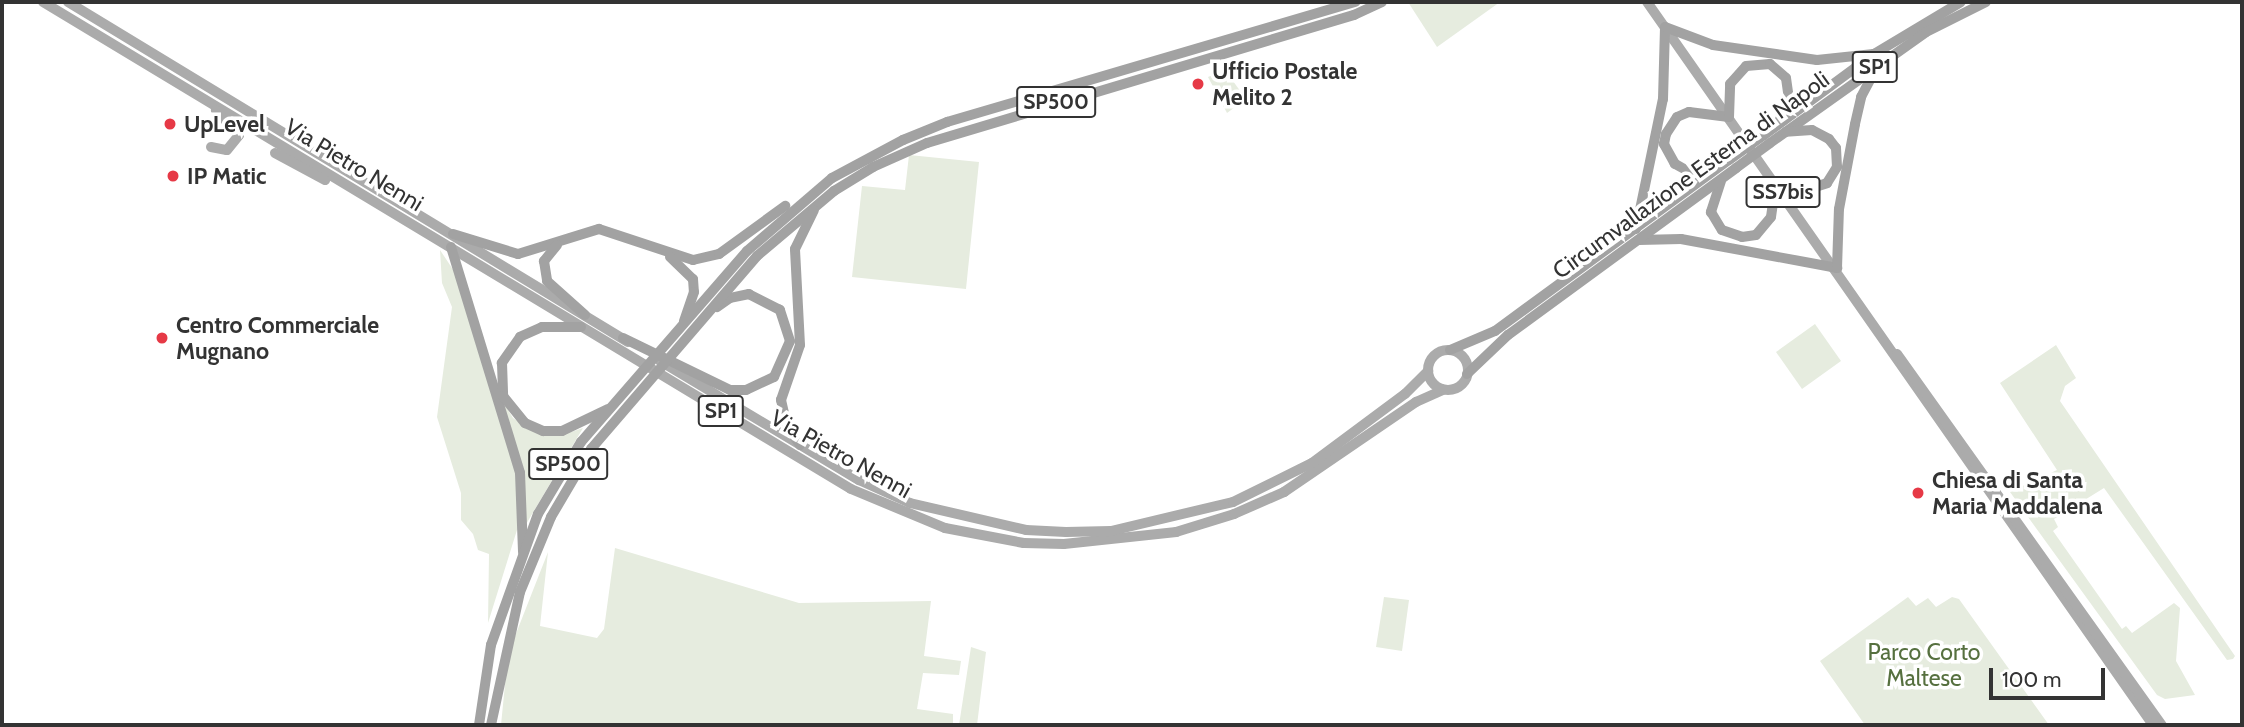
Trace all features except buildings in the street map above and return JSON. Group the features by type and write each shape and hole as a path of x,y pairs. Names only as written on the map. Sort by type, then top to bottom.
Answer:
{"highway":[{"name":"SP500","path":"478,725 491,645 538,514 581,442 608,409 684,321 776,224 832,178 891,145 947,122 1356,2"},
{"name":"SP500","path":"491,725 520,592 551,517 592,449 686,333 757,257 822,200 873,167 927,143 1354,15 1382,2"},
{"name":"Circumvallazione Esterna di Napoli","path":"1467,374 1508,335 1638,234 1876,60 1961,2"},
{"name":"Circumvallazione Esterna di Napoli","path":"1876,60 1986,2"},
{"path":"1665,27 1713,45 1817,60 1876,60 1861,97 1854,124 1839,209 1837,268 1715,244 1638,234 1663,99 1665,27"},
{"path":"1762,62 1780,71 1789,86 1782,128 1822,133 1836,148 1837,167 1827,183 1819,187 1776,182 1772,217 1756,235 1742,237 1722,230 1711,212 1721,173 1675,164 1664,144 1666,134 1677,117 1689,112 1729,117 1730,84 1746,66 1762,62"},
{"path":"453,234 519,254 574,233 599,229 665,253 693,260 719,254 806,191 832,178"},
{"path":"800,445 780,411 800,345 795,249 803,225 822,200"},
{"path":"574,233 549,252 543,270 551,287 585,315"},
{"name":"Circumvallazione Esterna di Napoli","path":"1450,350 1495,331 1638,234"},
{"path":"451,247 520,473 523,552"},
{"path":"665,253 693,279 694,292 684,321"},
{"path":"623,338 714,384 746,390 762,386 779,371 788,354 790,332 780,310 749,294 722,302 686,333"},
{"path":"581,327 542,327 520,337 509,348 500,381 515,414 543,431 562,431 608,409"}],"main road":[{"name":"Via Pietro Nenni","path":"43,2 850,489 945,528 1024,543 1110,542 1176,532 1234,514 1320,471 1416,402 1443,390"},
{"name":"Via Pietro Nenni","path":"68,2 859,480 950,516 1026,530 1111,531 1233,502 1312,463 1405,394 1428,372"},
{"path":"1647,2 1729,117"},
{"path":"210,102 239,135 231,148 211,147"},
{"name":"SS7bis","path":"1729,117 1895,352"},
{"path":"275,153 386,208"},
{"path":"1450,350 1466,361 1467,374 1461,385 1443,390 1432,383 1428,372 1434,356 1450,350"},
{"path":"1895,352 1900,367 2153,725"},
{"path":"1895,352 1915,374 2162,725"}],"green space":[{"path":"1408,2 1500,2 1437,47"},
{"path":"1225,70 1246,99 1227,113 1208,77"},
{"path":"909,155 979,162 966,289 852,277 862,186 905,190"},
{"path":"440,250 454,271 503,402 513,418 523,425 571,432 583,428 525,526 517,530 488,623 489,554 478,550 473,534 461,520 461,493 437,417 452,307 442,283"},
{"path":"1815,324 1841,361 1802,389 1776,352"},
{"path":"2056,345 2076,378 2065,386 2060,401 2235,656 2233,659 2227,660 2104,488 2054,519 2058,527 2053,531 2122,629 2126,626 2132,633 2174,603 2180,608 2176,661 2195,695 2165,699 2157,695 2010,492 2057,470 2000,383"},
{"path":"615,548 799,603 931,601 924,656 961,661 959,675 923,673 917,709 953,714 953,725 501,725 508,654 548,552 540,626 597,638 604,629"},
{"path":"1384,597 1409,600 1402,651 1376,647"},
{"name":"Parco Corto Maltese","path":"1908,597 1916,606 1928,598 1936,607 1952,597 1959,599 2049,725 1865,725 1820,661"},
{"path":"971,647 986,652 977,725 959,725"}],"place":[{"name":"Ufficio Postale Melito 2","path":"1198,84"},
{"name":"UpLevel","path":"170,124"},
{"name":"IP Matic","path":"173,176"},
{"name":"Centro Commerciale Mugnano","path":"162,338"},
{"name":"Chiesa di Santa Maria Maddalena","path":"1918,493"}]}
